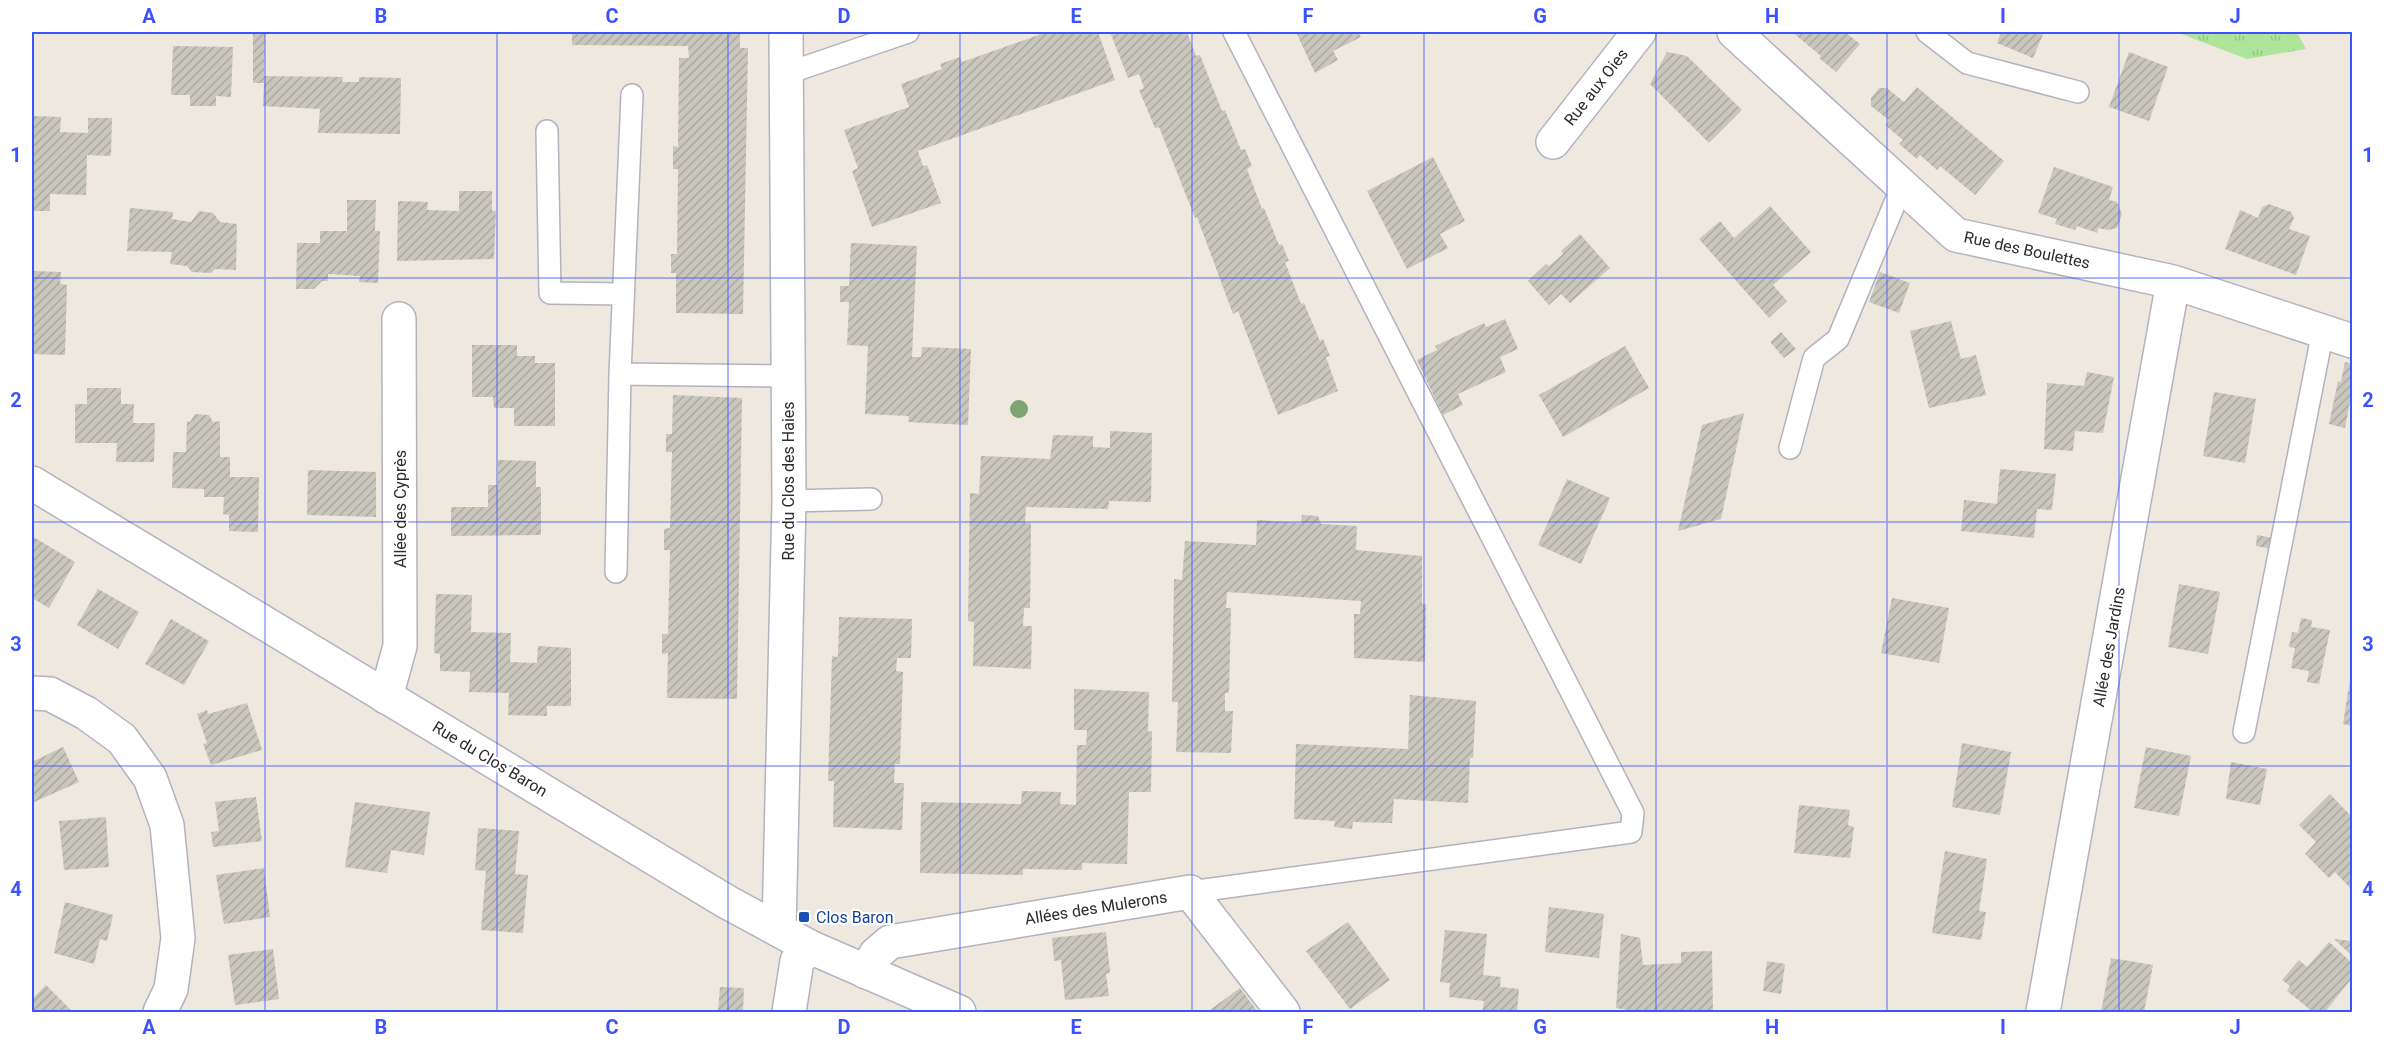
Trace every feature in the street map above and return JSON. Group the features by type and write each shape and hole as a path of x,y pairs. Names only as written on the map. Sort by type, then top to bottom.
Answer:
{"street":[{"name":"Rue du Clos des Haies","path":"778,929 789,501 786,32"},
{"name":"Rue aux Oies","path":"1553,142 1639,32"},
{"name":"Rue des Boulettes","path":"1734,32 1956,235 2173,282 2338,336"},
{"name":"Allée des Jardins","path":"2043,1012 2173,282"},
{"name":"Allée des Cyprès","path":"386,697 400,646 399,319"},
{"name":"Rue du Clos Baron","path":"32,483 727,902 810,948 959,1012"},
{"path":"32,693 50,694 86,713 122,739 150,778 167,825 178,938 171,989 160,1012"},
{"name":"Allées des Mulerons","path":"866,972 876,954 890,942 1190,892 1283,1012"},
{"path":"789,1012 797,961 810,948"}],"lane":[{"path":"785,74 908,32"},
{"path":"1190,892 1631,832 1633,813 1234,32"},
{"path":"1927,32 1967,63 2078,92"},
{"path":"616,572 620,374 632,95"},
{"path":"548,131 550,293 623,294"},
{"path":"1790,448 1814,358 1838,339 1902,186"},
{"path":"2244,732 2338,336"},
{"path":"620,374 788,376"},
{"path":"789,501 871,499"}],"green space":[{"path":"2176,32 2297,32 2306,49 2247,59"}],"building":[{"path":"253,32 265,32 264,76 343,77 342,82 359,82 359,77 401,78 400,134 318,133 320,109 263,106 264,83 253,83"},
{"path":"572,32 740,32 740,48 748,48 743,314 676,313 676,273 671,273 671,254 677,254 678,169 673,169 673,146 678,147 679,58 689,58 688,46 572,45"},
{"path":"1038,32 1098,32 1115,80 918,151 923,166 927,165 941,203 872,227 852,171 858,168 844,130 909,107 901,84 942,69 940,64 960,57 962,62 1039,35"},
{"path":"1110,32 1187,32 1196,56 1200,55 1222,111 1225,110 1241,150 1245,149 1252,166 1247,169 1262,209 1264,208 1279,245 1282,244 1289,261 1285,262 1301,304 1304,303 1320,341 1323,339 1330,356 1326,357 1338,391 1278,415 1238,311 1233,314 1197,217 1195,218 1159,127 1155,128 1139,90 1144,88 1139,74 1128,78"},
{"path":"1296,32 1358,32 1361,37 1333,51 1338,60 1315,73"},
{"path":"1792,32 1845,32 1860,44 1836,72"},
{"path":"2001,32 2044,32 2033,58 1997,43"},
{"path":"173,46 233,47 231,97 216,96 216,106 190,106 190,95 171,95"},
{"path":"1667,52 1687,56 1742,110 1709,143 1650,84"},
{"path":"2129,52 2168,67 2149,121 2109,107"},
{"path":"1917,87 2004,161 1975,195 1940,166 1937,170 1920,155 1917,159 1899,144 1903,140 1885,125 1889,120 1871,106 1871,98 1879,88 1887,88 1904,102"},
{"path":"32,116 61,117 60,132 88,133 88,118 112,118 111,156 87,155 86,195 50,194 50,211 32,211"},
{"path":"1433,157 1465,221 1440,234 1448,248 1407,269 1367,191"},
{"path":"2054,167 2113,187 2109,200 2117,202 2122,214 2117,228 2108,230 2098,228 2097,233 2077,226 2075,230 2055,224 2057,219 2038,213"},
{"path":"459,191 492,191 492,211 496,211 494,259 397,261 398,201 428,202 427,210 459,211"},
{"path":"347,200 376,200 375,231 380,231 378,283 359,282 360,276 328,274 328,281 322,281 314,289 296,289 297,243 320,243 320,231 347,231"},
{"path":"2269,204 2291,212 2294,218 2289,229 2310,236 2296,275 2225,249 2240,210 2258,218 2262,207"},
{"path":"1770,206 1811,252 1773,285 1787,301 1769,318 1699,239 1720,221 1734,238"},
{"path":"130,208 173,212 172,219 191,222 199,211 213,213 220,222 237,224 236,270 215,269 211,273 192,272 187,266 170,264 172,252 127,251"},
{"path":"1580,234 1610,268 1570,303 1561,294 1549,305 1528,281 1546,264 1549,266 1563,254 1561,251"},
{"path":"851,243 917,246 912,357 921,357 922,347 971,349 968,425 908,422 909,416 865,414 868,346 847,345 849,302 840,302 840,286 849,286"},
{"path":"32,271 61,272 60,284 67,285 65,355 32,354"},
{"path":"1880,272 1910,283 1899,313 1869,302"},
{"path":"1505,319 1518,349 1500,357 1506,372 1458,394 1463,405 1443,415 1417,360 1437,350 1435,346 1484,323 1486,327"},
{"path":"1951,321 1961,359 1976,355 1986,395 1929,408 1910,331"},
{"path":"1781,332 1796,349 1784,358 1770,342"},
{"path":"472,345 517,345 517,356 535,356 535,363 555,363 555,426 514,426 514,408 494,408 493,397 472,397"},
{"path":"1625,346 1649,388 1563,437 1539,395"},
{"path":"2345,362 2352,364 2352,391 2345,428 2329,424 2338,381 2341,382"},
{"path":"2087,372 2114,377 2103,433 2075,431 2073,451 2044,449 2047,383 2084,386"},
{"path":"87,388 121,388 121,404 134,404 133,423 155,423 154,462 116,462 117,443 75,443 75,404 87,404"},
{"path":"2214,392 2256,399 2245,463 2203,456"},
{"path":"673,395 742,398 737,699 667,698 668,653 662,654 662,634 668,634 670,550 664,550 664,529 670,528 672,452 666,452 666,434 672,434"},
{"path":"1744,413 1721,519 1678,531 1702,425"},
{"path":"195,414 209,415 213,422 220,421 220,457 230,457 230,477 259,477 258,532 229,531 229,515 223,514 224,497 204,497 204,489 172,488 173,452 186,452 187,421 190,422"},
{"path":"1110,431 1152,433 1151,502 1109,501 1108,509 1026,507 1025,523 1031,523 1030,608 1024,608 1023,626 1032,626 1031,669 973,666 974,622 968,621 970,493 979,494 981,456 1050,459 1053,435 1093,436 1093,447 1110,448"},
{"path":"498,460 536,461 536,487 541,487 541,535 451,536 451,507 488,507 488,485 498,485"},
{"path":"2000,469 2056,474 2052,510 2037,509 2034,538 1961,531 1964,500 1997,504"},
{"path":"308,470 376,472 376,517 307,515"},
{"path":"1567,479 1610,498 1581,564 1538,545"},
{"path":"1302,515 1318,516 1321,524 1357,526 1356,550 1422,556 1422,604 1426,604 1425,662 1354,658 1354,614 1360,614 1361,601 1227,592 1226,608 1231,608 1229,693 1225,693 1225,711 1233,711 1231,753 1176,752 1178,702 1172,702 1174,579 1182,580 1185,541 1256,545 1257,520 1301,523"},
{"path":"2257,535 2273,538 2271,549 2256,546"},
{"path":"32,536 75,562 49,608 32,598"},
{"path":"2179,584 2220,592 2208,654 2168,647"},
{"path":"98,589 139,612 118,649 77,625"},
{"path":"436,594 472,595 471,632 511,633 510,662 537,663 538,646 571,648 571,706 547,706 547,716 508,715 509,693 469,692 470,672 440,671 440,654 434,653"},
{"path":"1892,598 1949,608 1939,663 1881,653"},
{"path":"839,617 912,619 911,658 897,658 896,671 903,672 900,764 895,764 894,783 904,783 902,830 833,827 834,781 828,781 832,656 838,657"},
{"path":"2301,618 2312,620 2311,627 2330,630 2319,684 2307,682 2309,671 2291,668 2295,648 2289,647 2292,632 2298,633"},
{"path":"171,619 209,641 184,685 145,664"},
{"path":"2352,674 2352,726 2343,724"},
{"path":"1074,689 1149,692 1148,732 1152,731 1151,792 1129,792 1127,864 1082,863 1082,870 1023,869 1023,875 920,873 921,802 1021,804 1022,791 1061,792 1060,804 1076,805 1077,745 1086,745 1087,730 1074,730"},
{"path":"1410,695 1476,701 1468,803 1394,799 1392,823 1353,822 1352,829 1334,827 1335,821 1294,819 1296,744 1408,749"},
{"path":"247,703 262,750 211,765 203,744 207,743 197,714 207,710 208,714"},
{"path":"1962,743 2011,752 2000,815 1952,807"},
{"path":"63,747 79,782 32,803 32,762"},
{"path":"2146,747 2191,756 2179,816 2134,808"},
{"path":"2231,762 2267,769 2260,805 2226,799"},
{"path":"2330,794 2352,817 2352,890 2335,872 2329,878 2305,854 2316,842 2299,825"},
{"path":"256,797 262,841 213,847 211,832 219,831 215,802"},
{"path":"355,802 430,812 424,855 391,850 387,873 345,867"},
{"path":"1799,805 1850,810 1848,825 1854,827 1850,858 1794,853"},
{"path":"106,817 109,867 64,870 59,821"},
{"path":"478,828 519,831 515,874 528,875 523,933 481,930 486,871 475,870"},
{"path":"1945,851 1987,859 1979,911 1986,912 1981,940 1932,933"},
{"path":"264,868 270,917 224,924 216,875"},
{"path":"65,902 113,915 107,941 100,939 94,964 54,953"},
{"path":"1549,907 1604,914 1599,958 1545,952"},
{"path":"1348,922 1390,980 1350,1009 1306,951"},
{"path":"1445,930 1487,934 1483,975 1501,977 1500,987 1519,989 1517,1012 1482,1012 1484,1001 1449,997 1450,983 1440,982"},
{"path":"1106,932 1110,973 1106,974 1109,996 1065,1000 1061,960 1054,961 1052,938"},
{"path":"1621,934 1640,938 1643,965 1681,963 1681,952 1712,951 1713,1012 1639,1012 1616,1008"},
{"path":"2334,939 2352,941 2352,956"},
{"path":"2329,942 2352,963 2352,978 2325,1012 2313,1012 2287,991 2290,986 2282,980 2299,960 2307,967"},
{"path":"273,949 279,999 235,1005 228,955"},
{"path":"2111,958 2153,965 2144,1012 2101,1012"},
{"path":"1767,961 1785,964 1781,994 1763,991"},
{"path":"46,985 73,1012 32,1012 32,999"},
{"path":"720,987 744,988 743,1012 718,1012"},
{"path":"1240,988 1258,1012 1207,1012"}],"place":[{"name":"Clos Baron","path":"804,917"}]}
